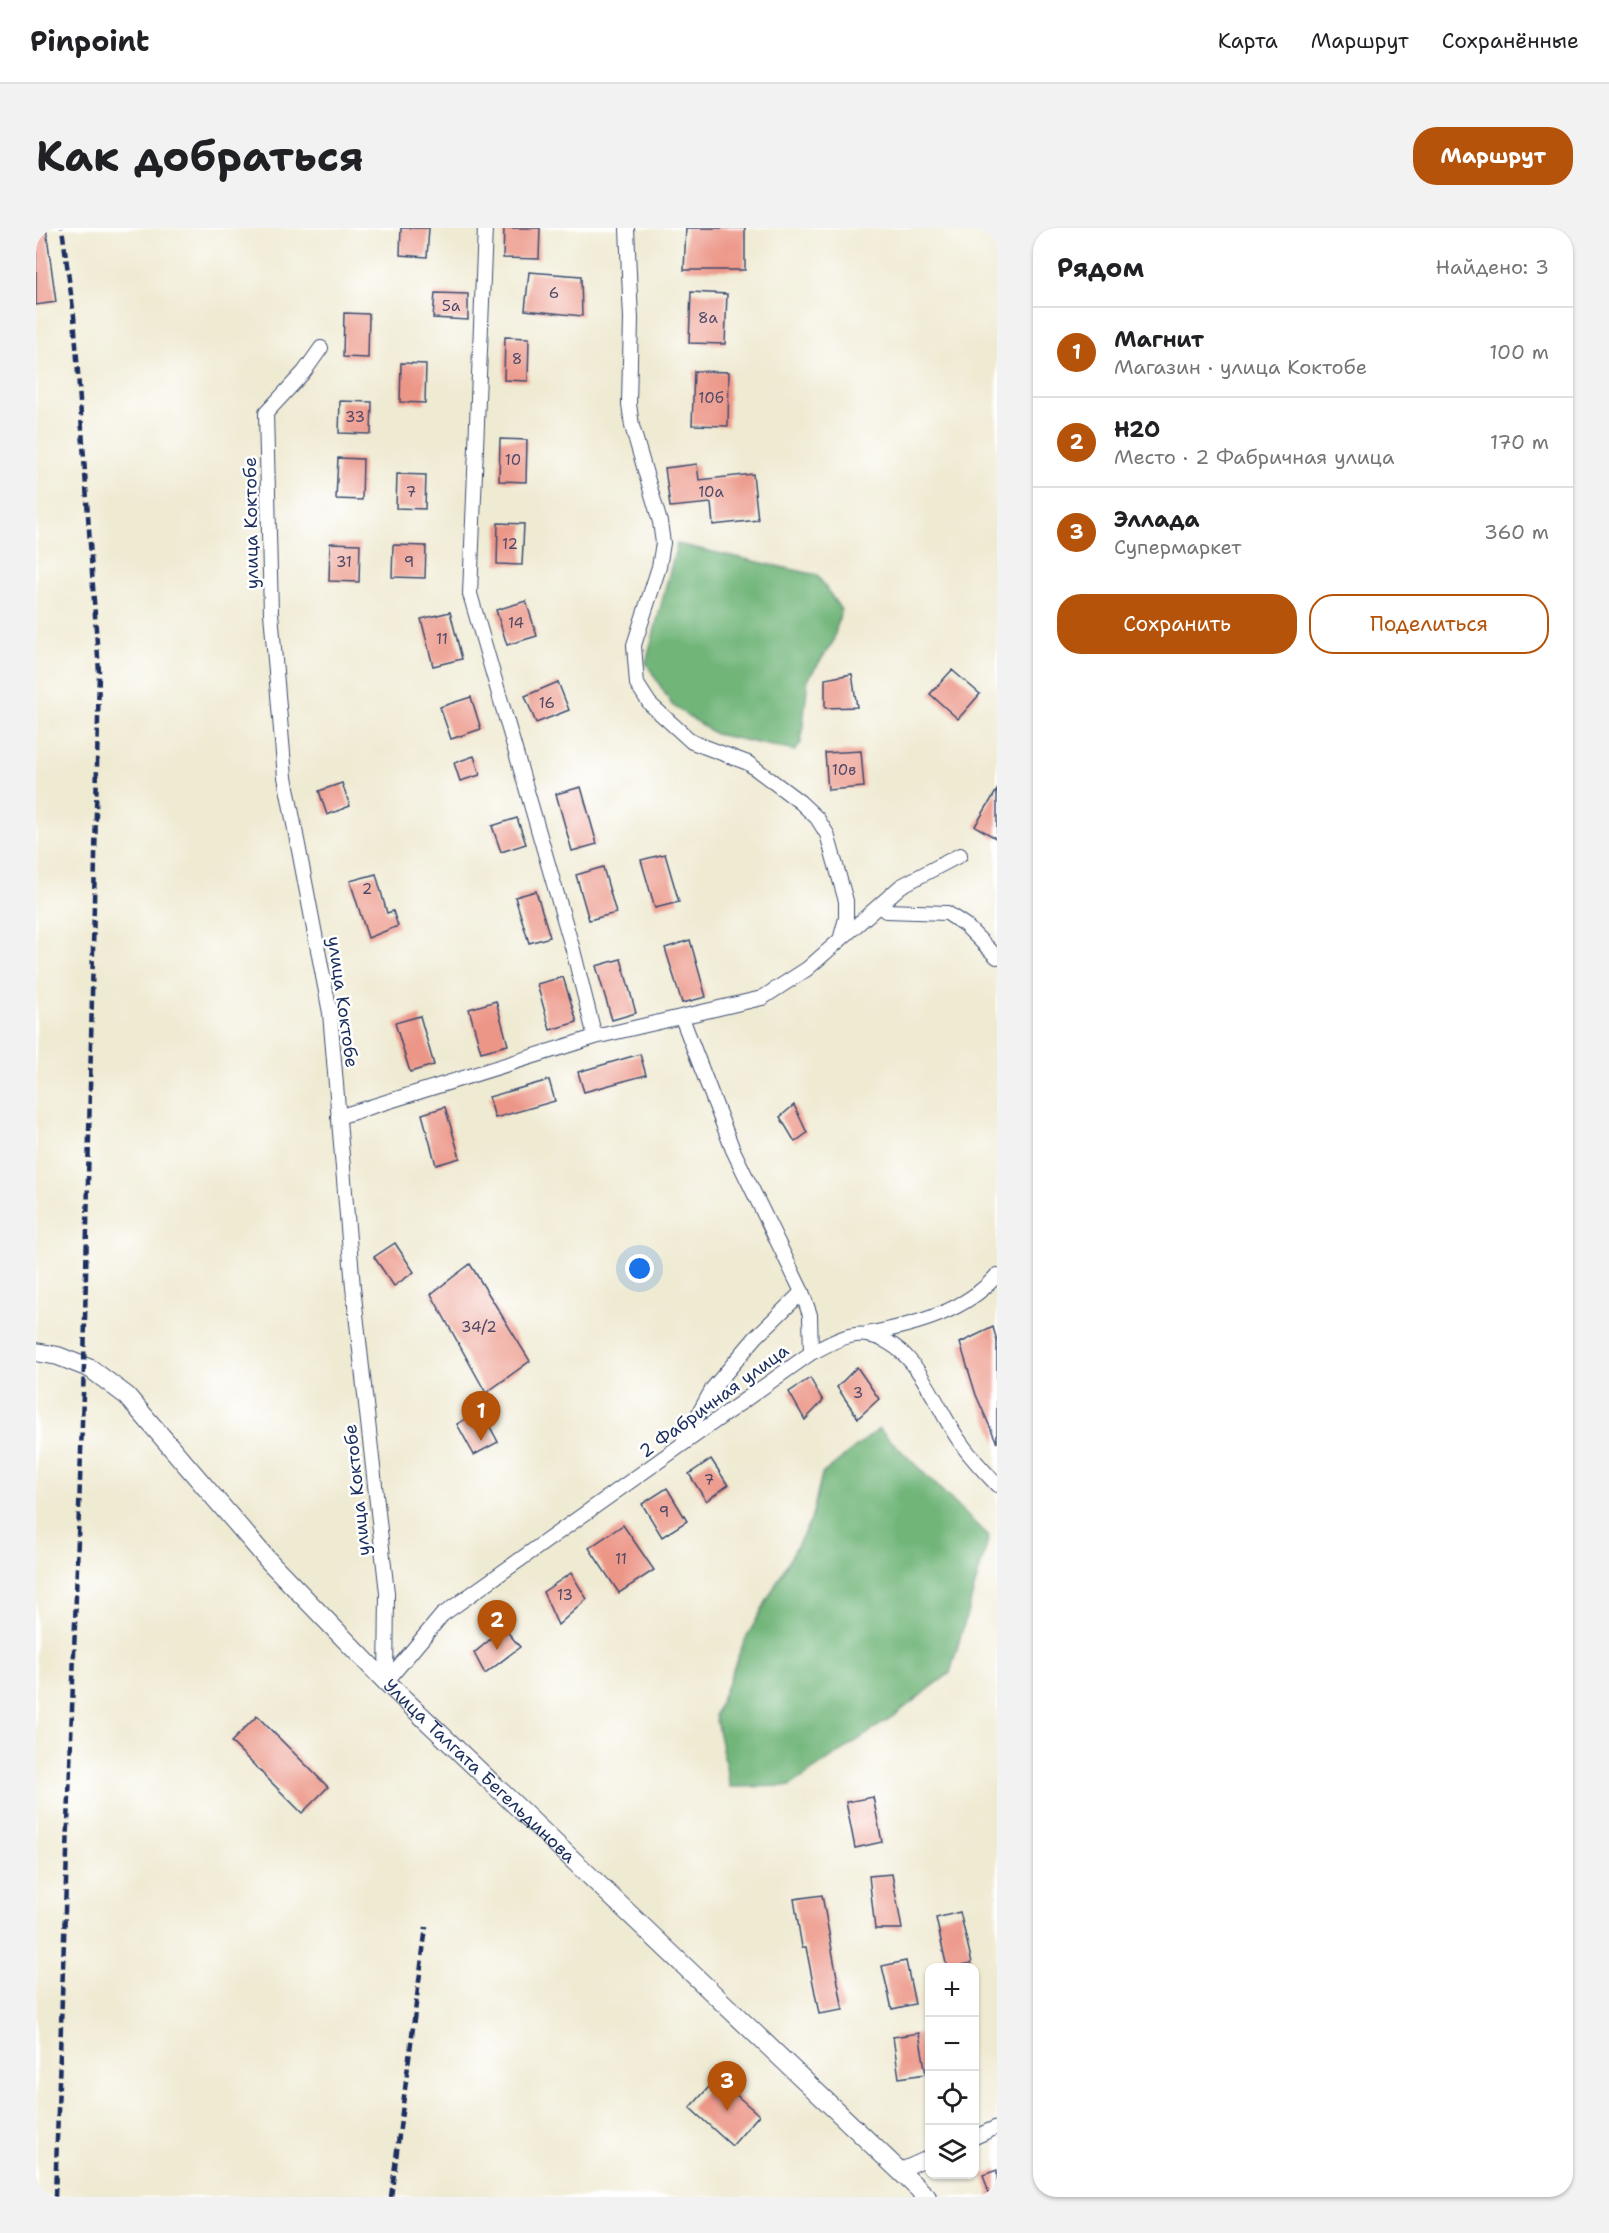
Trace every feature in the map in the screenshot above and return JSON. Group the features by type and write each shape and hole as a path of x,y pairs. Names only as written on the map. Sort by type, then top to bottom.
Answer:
{"street":[{"path":"485,228 470,594 573,950 595,1037"},
{"path":"627,228 632,426 660,522 663,543 659,567 634,645 637,684 650,704 692,742 748,763 800,801 818,818 827,834 846,901 846,918 840,940"},
{"name":"улица Коктобе","path":"321,348 304,372 266,413 271,613 285,777 330,1013 353,1287 387,1593 386,1682"},
{"path":"338,1117 595,1037 762,998 807,969 901,886 960,855"},
{"path":"879,906 886,910 947,913 965,925 997,957"},
{"name":"2 Фабричная улица","path":"386,1682 442,1615 811,1353 810,1315 802,1292 733,1150 682,1017"},
{"path":"811,1353 851,1335 900,1328 964,1304 983,1291 997,1275"},
{"path":"680,1447 713,1388 756,1337 802,1292"},
{"path":"865,1334 877,1337 898,1350 916,1369 961,1444 997,1485"},
{"name":"Улица Талгата Бегельдинова","path":"36,1352 58,1356 91,1369 127,1396 267,1559 386,1682 927,2197"},
{"path":"979,2135 997,2127"},
{"path":"899,2171 925,2159"}],"green space":[{"path":"677,544 817,575 841,610 833,642 808,679 801,743 795,751 715,734 672,705 646,663"},
{"path":"879,1429 989,1537 950,1673 895,1715 790,1786 730,1787 715,1715 743,1644 811,1520 822,1474"}],"building":[{"path":"36,228 46,228 56,302 36,305"},
{"path":"401,228 429,228 427,257 400,255"},
{"path":"504,228 540,228 539,259 503,258"},
{"path":"686,228 745,228 745,270 684,270"},
{"path":"529,272 581,276 582,316 525,310"},
{"path":"691,292 727,294 725,344 689,343"},
{"path":"435,293 468,294 468,320 433,318"},
{"path":"344,313 369,314 368,358 343,357"},
{"path":"505,337 529,338 528,381 504,380"},
{"path":"401,363 426,364 425,403 400,402"},
{"path":"694,371 729,372 728,426 692,425"},
{"path":"340,401 372,402 371,434 339,433"},
{"path":"500,439 527,440 526,482 499,481"},
{"path":"338,458 363,459 362,500 336,499"},
{"path":"697,464 699,480 753,474 758,520 713,525 711,503 670,507 665,468"},
{"path":"397,474 426,475 425,509 396,508"},
{"path":"498,523 524,524 522,565 497,564"},
{"path":"330,543 360,544 359,582 329,581"},
{"path":"393,545 426,546 425,578 392,577"},
{"path":"526,601 537,636 507,645 496,610"},
{"path":"450,612 462,659 433,666 421,619"},
{"path":"952,670 980,694 958,719 930,694"},
{"path":"852,674 857,707 825,708 825,679"},
{"path":"558,682 569,710 536,723 525,696"},
{"path":"471,697 481,729 451,739 440,707"},
{"path":"861,751 864,787 828,790 825,753"},
{"path":"474,756 480,775 460,781 454,763"},
{"path":"342,783 350,806 327,815 319,791"},
{"path":"581,787 597,844 572,851 556,794"},
{"path":"997,790 997,839 975,826"},
{"path":"517,818 526,844 501,852 492,826"},
{"path":"665,854 679,902 655,908 641,860"},
{"path":"603,867 616,913 589,920 576,875"},
{"path":"376,874 387,913 393,911 398,926 368,938 350,881"},
{"path":"536,891 550,937 529,943 515,897"},
{"path":"690,940 706,997 682,1003 665,948"},
{"path":"621,959 636,1013 612,1020 596,966"},
{"path":"563,977 577,1022 550,1030 537,984"},
{"path":"496,1001 508,1045 481,1052 469,1009"},
{"path":"420,1016 434,1065 410,1072 395,1023"},
{"path":"640,1054 646,1075 584,1092 578,1072"},
{"path":"549,1080 555,1101 495,1118 489,1097"},
{"path":"794,1105 807,1133 795,1142 780,1117"},
{"path":"445,1107 460,1158 436,1165 422,1114"},
{"path":"395,1243 414,1272 394,1286 374,1257"},
{"path":"470,1264 530,1361 486,1393 431,1294"},
{"path":"993,1327 997,1341 997,1443 976,1395 960,1343"},
{"path":"857,1367 879,1399 858,1418 837,1387"},
{"path":"810,1378 823,1401 805,1420 789,1392"},
{"path":"481,1410 498,1442 474,1455 457,1424"},
{"path":"711,1459 728,1485 706,1501 689,1474"},
{"path":"667,1488 687,1521 662,1537 642,1504"},
{"path":"623,1525 654,1570 619,1593 589,1548"},
{"path":"571,1573 587,1599 558,1625 543,1592"},
{"path":"504,1628 520,1647 485,1674 474,1653"},
{"path":"257,1716 328,1787 302,1813 231,1742"},
{"path":"873,1797 882,1842 855,1848 846,1802"},
{"path":"892,1874 902,1929 875,1929 869,1876"},
{"path":"822,1895 843,2010 819,2014 806,1947 802,1947 794,1899"},
{"path":"960,1912 972,1963 946,1963 936,1918"},
{"path":"906,1961 915,2004 892,2009 882,1966"},
{"path":"919,2033 925,2074 899,2078 893,2037"},
{"path":"717,2078 759,2115 732,2146 690,2108"},
{"path":"997,2170 997,2197 990,2197 983,2175"}],"railway":[{"path":"55,2197 84,1366 99,672 74,316 62,228"},
{"path":"391,2197 426,1927"}],"place":[{"name":"Магнит","path":"481,1441"},
{"name":"H2O","path":"497,1650"},
{"name":"Эллада","path":"727,2111"}]}
